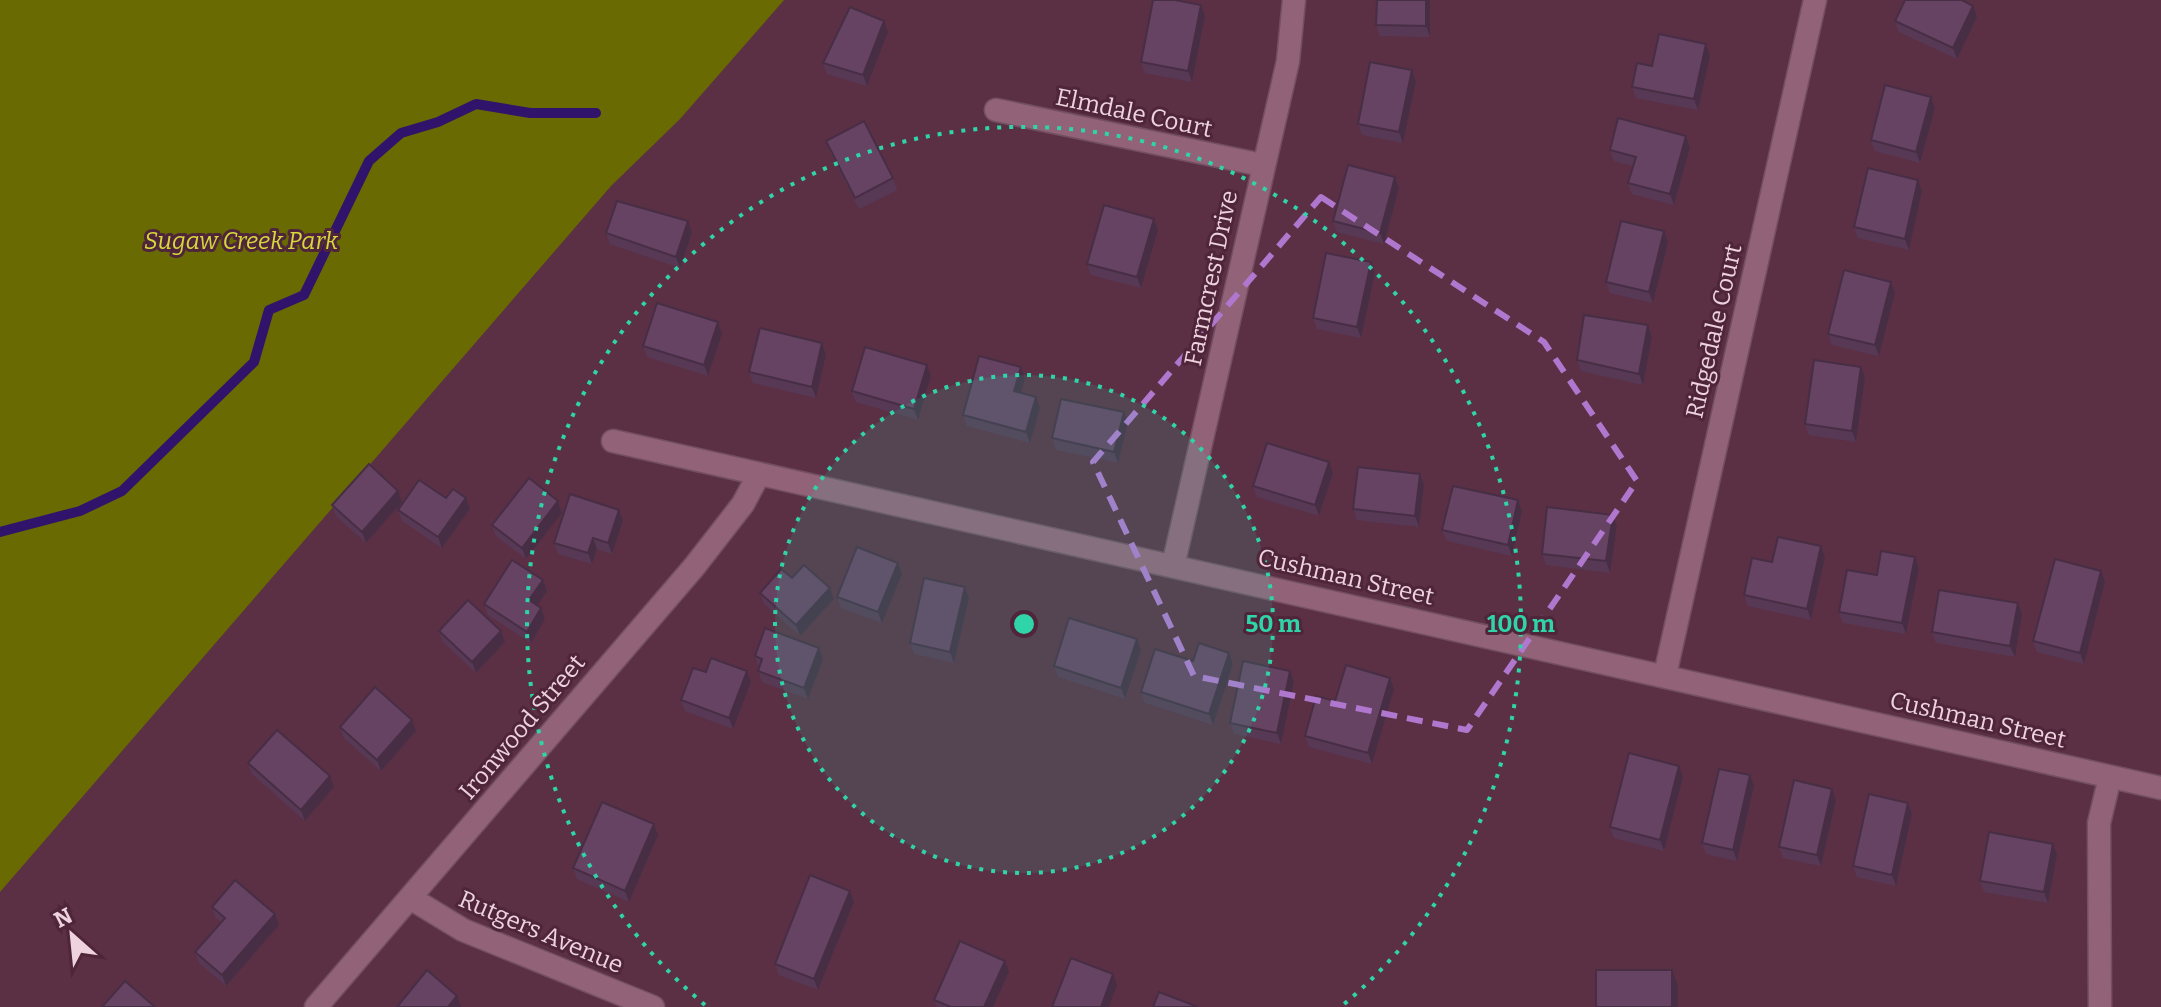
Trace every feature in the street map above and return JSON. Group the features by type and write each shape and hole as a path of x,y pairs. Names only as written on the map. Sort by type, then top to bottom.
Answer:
{"street":[{"name":"Farmcrest Drive","path":"1173,566 1288,61 1294,0"},
{"name":"Ridgedale Court","path":"1665,675 1815,0"},
{"name":"Elmdale Court","path":"996,110 1262,165"},
{"name":"Cushman Street","path":"613,441 2161,788"},
{"name":"Ironwood Street","path":"316,1007 412,899 694,567 743,504 759,474"},
{"path":"2100,1007 2099,823 2110,777"},
{"name":"Rutgers Avenue","path":"412,899 463,930 653,1007"}],"highlighted area":[{"path":"1321,197 1544,342 1637,481 1467,730 1194,676 1093,462"}],"green space":[{"name":"Sugaw Creek Park","path":"0,0 784,0 680,119 611,186 0,892"}],"building":[{"path":"1153,0 1201,5 1188,71 1141,62"},
{"path":"1377,0 1426,0 1426,26 1376,25"},
{"path":"1905,0 1962,0 1973,6 1953,48 1895,21"},
{"path":"850,7 884,21 863,75 823,63"},
{"path":"1659,34 1706,44 1694,99 1632,87 1637,63 1652,66"},
{"path":"1370,62 1412,70 1399,132 1358,124"},
{"path":"1885,85 1931,97 1916,152 1871,140"},
{"path":"1618,118 1686,136 1670,194 1628,183 1636,157 1610,150"},
{"path":"864,121 893,178 855,198 826,141"},
{"path":"1348,165 1395,177 1380,233 1333,221"},
{"path":"1868,168 1918,180 1905,239 1854,227"},
{"path":"617,201 688,221 676,257 606,233"},
{"path":"1104,205 1154,219 1137,277 1087,264"},
{"path":"1621,221 1664,231 1649,292 1606,282"},
{"path":"1326,253 1371,262 1357,327 1313,318"},
{"path":"1844,270 1891,282 1875,345 1828,334"},
{"path":"657,303 718,322 704,365 643,346"},
{"path":"1584,315 1648,325 1639,374 1577,360"},
{"path":"760,328 822,343 812,387 749,372"},
{"path":"865,347 927,365 914,409 852,391"},
{"path":"979,356 1021,367 1014,391 1036,397 1026,432 963,415"},
{"path":"1814,360 1861,367 1852,431 1805,424"},
{"path":"1061,399 1124,412 1114,452 1052,438"},
{"path":"1267,443 1329,462 1315,505 1253,486"},
{"path":"369,464 398,491 362,532 332,505"},
{"path":"1358,467 1420,474 1415,516 1353,509"},
{"path":"529,478 558,501 522,548 492,525"},
{"path":"419,480 446,498 453,489 466,498 438,537 398,510"},
{"path":"1453,486 1518,500 1508,545 1442,530"},
{"path":"570,494 619,510 608,543 593,538 588,553 554,543"},
{"path":"1547,507 1613,515 1606,561 1542,554"},
{"path":"1778,537 1821,546 1807,609 1744,595 1752,558 1772,562"},
{"path":"857,547 898,563 878,612 837,597"},
{"path":"1881,551 1915,557 1902,623 1839,612 1847,570 1877,575"},
{"path":"2055,559 2101,571 2080,653 2033,641"},
{"path":"512,560 543,580 529,600 541,608 527,632 484,604"},
{"path":"804,565 830,588 796,625 760,593 781,569 792,578"},
{"path":"924,578 965,587 950,652 910,643"},
{"path":"1939,590 2018,603 2010,646 1932,632"},
{"path":"468,600 501,631 472,662 439,631"},
{"path":"1069,618 1137,639 1121,688 1054,666"},
{"path":"765,628 819,648 804,688 758,671 762,659 755,656"},
{"path":"1199,643 1229,653 1209,714 1141,692 1155,649 1193,661"},
{"path":"711,658 747,671 729,718 681,700 693,668 706,672"},
{"path":"1243,661 1290,671 1277,733 1230,723"},
{"path":"1346,665 1390,678 1368,753 1305,736 1316,696 1335,701"},
{"path":"375,687 412,720 377,760 340,727"},
{"path":"277,730 330,776 301,810 248,763"},
{"path":"1629,753 1679,766 1660,840 1610,827"},
{"path":"1719,769 1750,775 1733,850 1702,843"},
{"path":"1794,780 1832,789 1817,855 1779,847"},
{"path":"1869,794 1908,803 1892,875 1853,866"},
{"path":"602,802 654,824 625,891 573,868"},
{"path":"1989,832 2053,844 2044,892 1980,881"},
{"path":"810,875 850,891 814,979 775,964"},
{"path":"235,880 275,914 222,975 195,952 225,918 212,907"},
{"path":"960,941 1005,961 984,1007 951,1007 934,1000"},
{"path":"1071,958 1113,974 1101,1007 1052,1007"},
{"path":"427,970 457,996 448,1007 397,1007"},
{"path":"1596,970 1672,970 1672,1007 1596,1007"},
{"path":"125,981 155,1007 102,1007"},
{"path":"1159,992 1198,1007 1153,1007"}],"waterway":[{"path":"0,532 80,511 122,491 254,362 269,310 304,295 369,161 401,133 438,122 476,104 530,113 596,113"}]}
